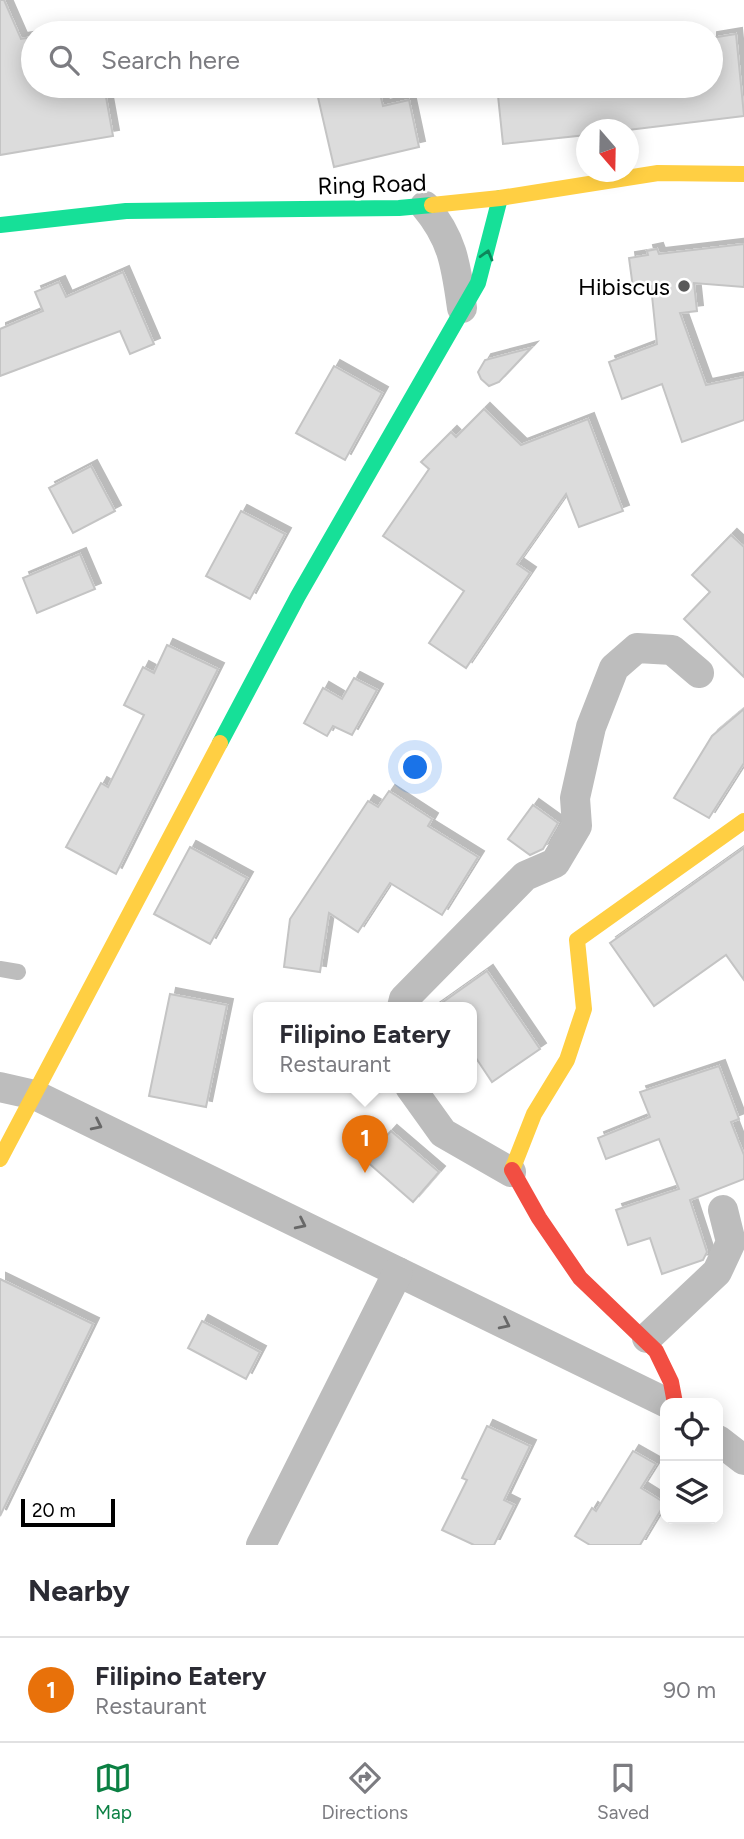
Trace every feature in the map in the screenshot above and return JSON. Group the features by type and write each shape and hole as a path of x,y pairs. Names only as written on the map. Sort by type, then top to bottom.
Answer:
{"street":[{"name":"Ring Road","path":"0,225 126,211 425,206 500,198 658,173 744,174"},
{"path":"0,1159 298,596 478,283 500,198"},
{"path":"425,206 443,227 454,257 462,308"},
{"path":"403,1002 525,876 555,863 577,826 575,798 591,727 614,668 636,648 672,650 699,673"},
{"path":"511,1172 534,1114 567,1059 584,1009 577,940 744,821"},
{"path":"0,1087 35,1095 660,1400"},
{"path":"414,1093 443,1133 511,1172 547,1233 592,1293 647,1338 673,1380 675,1398"},
{"path":"647,1338 717,1272 731,1242 723,1210"},
{"path":"261,1545 398,1272"},
{"path":"723,1444 744,1460"}],"lane":[{"path":"0,969 18,972"}],"building":[{"path":"0,0 4,0 21,39 21,98 106,98 113,136 0,155"},
{"path":"736,34 744,116 639,129 639,119 576,119 576,136 503,144 498,98 723,98 723,36"},
{"path":"318,98 381,98 383,106 409,100 419,147 334,167"},
{"path":"744,244 744,287 694,283 697,311 680,313 706,385 744,377 744,420 682,442 662,384 622,399 609,362 657,344 651,286 633,288 629,258 648,255 647,251 657,249 659,254"},
{"path":"123,272 154,344 130,354 120,331 0,376 0,329 43,311 35,292 59,282 66,297"},
{"path":"531,348 499,382 489,386 481,379 478,372 485,360"},
{"path":"334,366 382,393 345,460 296,433"},
{"path":"484,409 521,445 588,419 623,511 579,527 566,494 517,564 530,573 466,668 429,643 464,591 383,536 429,469 421,462 451,432 456,437"},
{"path":"91,466 115,511 73,533 49,488"},
{"path":"241,511 285,534 250,599 206,576"},
{"path":"731,535 744,547 744,677 684,619 710,592 692,575"},
{"path":"80,554 95,589 37,613 23,578"},
{"path":"167,645 218,669 116,874 66,847 101,783 108,787 144,715 124,705 143,667 154,673"},
{"path":"354,678 377,690 352,735 333,726 327,736 304,723 323,688 342,699"},
{"path":"744,709 744,763 709,818 674,798 712,736"},
{"path":"389,791 432,819 428,826 478,857 442,915 390,883 358,932 329,913 320,972 284,967 290,919 368,801 378,807"},
{"path":"533,805 558,823 543,849 530,855 508,839"},
{"path":"190,847 247,878 210,944 154,914"},
{"path":"744,848 744,980 726,955 654,1006 610,943"},
{"path":"487,971 540,1049 492,1082 477,1060 477,1002 443,1002"},
{"path":"170,994 227,1005 206,1107 149,1096"},
{"path":"719,1066 739,1119 731,1122 744,1155 744,1179 690,1200 707,1252 703,1260 662,1274 650,1238 628,1245 616,1210 679,1189 659,1139 606,1159 598,1138 650,1117 640,1092"},
{"path":"391,1131 439,1172 413,1202 365,1160"},
{"path":"0,1279 93,1324 0,1516"},
{"path":"202,1321 260,1352 246,1379 188,1348"},
{"path":"487,1426 530,1446 504,1500 514,1505 494,1545 474,1545 442,1530 467,1480 462,1478"},
{"path":"633,1451 656,1464 641,1488 660,1500 660,1511 640,1545 590,1545 575,1536 592,1508 596,1511"}],"traffic: fast":[{"path":"220,743 298,596 478,283 500,198"},
{"path":"0,225 126,211 399,208 432,205"}],"traffic: slow":[{"path":"432,205 500,198 658,173 744,174"},
{"path":"0,1159 220,743"},
{"path":"512,1170 534,1114 567,1060 584,1009 577,940 744,821"}],"traffic: jam":[{"path":"512,1170 539,1218 580,1278 656,1351 671,1382 674,1398"}],"place":[{"name":"Hibiscus","path":"684,286"},
{"name":"Filipino Eatery","path":"365,1173"}]}
